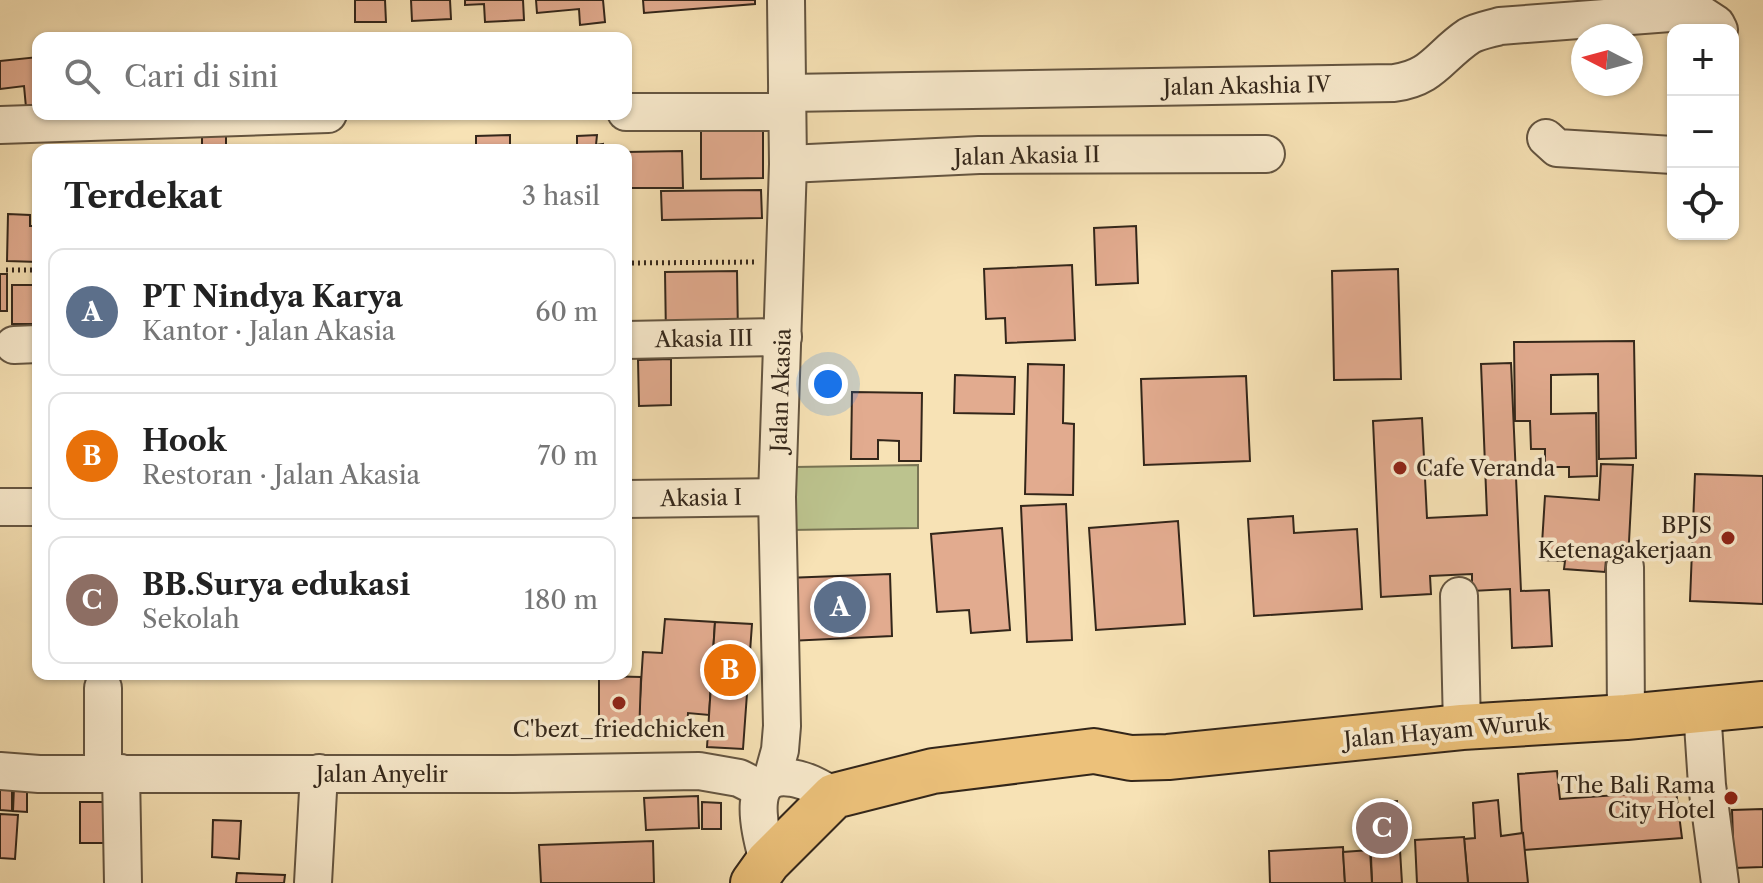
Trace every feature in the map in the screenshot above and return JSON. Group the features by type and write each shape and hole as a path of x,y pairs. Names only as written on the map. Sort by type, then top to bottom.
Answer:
{"main road":[{"name":"Jalan Hayam Wuruk","path":"834,796 933,771 1094,751 1131,758 1168,757 1462,727 1626,717 1763,704"},
{"name":"Jalan Hayam Wuruk","path":"764,876 843,816 912,796 1097,773 1131,758"},
{"path":"764,876 834,796"}],"street":[{"name":"Jalan Akasia","path":"766,784 780,750 782,726 777,497 788,164 786,0"},
{"name":"Jalan Akashia IV","path":"632,112 787,102 1394,83 1425,75 1473,34 1500,26 1704,21"},
{"path":"0,125 149,120"},
{"path":"1546,138 1557,148 1667,155"},
{"name":"Jalan Akasia II","path":"788,164 979,155 1266,154"},
{"name":"Akasia III","path":"632,340 783,337"},
{"name":"Akasia I","path":"632,499 777,497"},
{"path":"0,507 32,507"},
{"path":"1625,567 1626,717"},
{"path":"1459,596 1462,727"},
{"path":"103,688 123,883"},
{"path":"1702,709 1707,785 1720,883"},
{"name":"Jalan Anyelir","path":"0,771 39,774 699,771 766,784"},
{"path":"313,883 319,773"},
{"path":"764,876 758,803 766,784 790,777 834,796"}],"path":[{"path":"632,263 786,261"},
{"path":"6,270 32,270"}],"green space":[{"path":"918,465 918,528 791,530 795,467"}],"building":[{"path":"355,0 385,0 386,22 355,22"},
{"path":"411,0 450,0 451,19 412,21"},
{"path":"465,0 523,0 524,20 485,22 484,4 465,5"},
{"path":"536,0 603,0 605,22 580,25 579,9 537,13"},
{"path":"643,0 755,0 755,4 644,13"},
{"path":"32,58 32,116 27,118 24,86 0,89 0,61"},
{"path":"701,131 763,131 763,178 701,179"},
{"path":"202,133 226,133 226,144 202,144"},
{"path":"510,135 510,144 476,144 476,136"},
{"path":"597,135 596,144 577,144 577,136"},
{"path":"682,151 683,188 632,188 632,152"},
{"path":"761,190 762,218 662,220 661,191"},
{"path":"8,214 30,215 32,262 7,261"},
{"path":"1136,226 1138,283 1096,285 1094,228"},
{"path":"1072,265 1075,340 1006,343 1005,318 986,319 984,269"},
{"path":"1398,269 1401,379 1334,380 1332,271"},
{"path":"737,271 738,336 666,337 665,272"},
{"path":"0,274 7,274 7,311 0,311"},
{"path":"12,285 32,285 32,324 12,324"},
{"path":"1634,341 1636,458 1599,459 1598,374 1551,375 1551,414 1596,413 1597,476 1569,477 1569,467 1545,467 1545,449 1531,449 1530,421 1515,421 1514,342"},
{"path":"671,359 671,405 639,406 638,360"},
{"name":"Cafe Veranda","path":"1511,363 1521,591 1549,590 1552,646 1512,648 1510,589 1472,591 1472,574 1430,576 1431,594 1381,597 1373,421 1422,418 1427,518 1487,515 1481,364"},
{"path":"1028,364 1064,365 1063,423 1074,424 1073,495 1025,494"},
{"path":"955,375 1015,377 1014,414 954,413"},
{"path":"1246,376 1250,461 1144,465 1141,379"},
{"path":"852,392 922,393 921,461 899,461 899,441 878,440 878,459 851,459"},
{"path":"1601,464 1633,465 1628,561 1606,559 1605,572 1564,569 1565,561 1541,560 1545,496 1599,500"},
{"name":"BPJS Ketenagakerjaan","path":"1695,474 1763,476 1763,604 1690,601"},
{"path":"1066,504 1072,640 1027,642 1021,506"},
{"path":"1293,516 1294,533 1357,529 1362,609 1254,616 1248,519"},
{"path":"1178,521 1185,624 1096,630 1089,528"},
{"path":"1002,528 1010,630 971,633 969,610 937,612 931,534"},
{"path":"890,574 892,636 789,641 786,578"},
{"path":"665,619 715,622 709,715 688,713 687,731 638,730 643,652 662,653"},
{"path":"715,622 752,624 743,749 707,747"},
{"name":"C'bezt_friedchicken","path":"641,677 639,737 599,738 599,680"},
{"path":"1557,771 1560,799 1676,791 1682,838 1523,850 1518,774"},
{"path":"0,787 12,788 12,811 0,810"},
{"path":"14,787 27,787 27,812 13,811"},
{"path":"698,796 699,828 646,830 644,798"},
{"path":"1498,800 1501,836 1523,833 1528,883 1468,883 1464,839 1475,838 1473,803"},
{"path":"1397,801 1402,883 1372,883 1369,803"},
{"path":"80,802 115,802 115,843 80,843"},
{"path":"702,802 721,803 721,829 702,829"},
{"path":"1763,809 1763,867 1734,868 1732,810"},
{"path":"0,814 18,815 15,859 0,858"},
{"path":"213,820 241,821 239,859 212,857"},
{"path":"1464,837 1468,883 1417,883 1415,840"},
{"path":"653,841 654,883 541,883 539,845"},
{"path":"1343,847 1345,883 1270,883 1269,851"},
{"path":"1370,850 1372,883 1345,883 1343,852"},
{"path":"237,873 285,875 284,883 236,883"}],"place":[{"name":"Cafe Veranda","path":"1400,468"},
{"name":"BPJS Ketenagakerjaan","path":"1728,538"},
{"name":"PT Nindya Karya","path":"840,607"},
{"name":"Hook","path":"730,670"},
{"name":"C'bezt_friedchicken","path":"619,703"},
{"name":"The Bali Rama City Hotel","path":"1731,798"},
{"name":"BB.Surya edukasi","path":"1382,828"}]}
